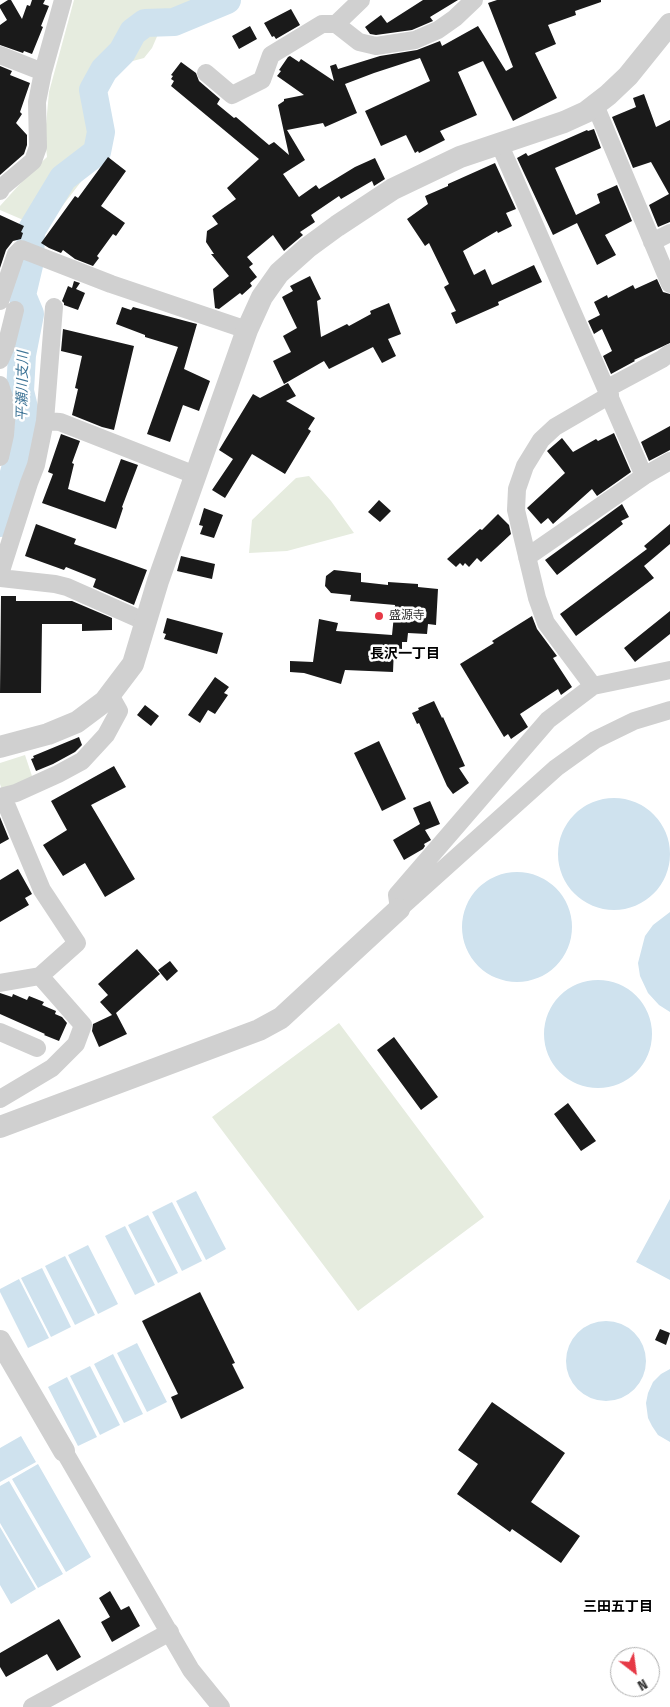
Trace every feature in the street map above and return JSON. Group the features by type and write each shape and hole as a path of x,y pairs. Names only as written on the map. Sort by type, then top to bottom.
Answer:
{"street":[{"path":"0,191 2,187 33,162 38,147 37,102 43,72 63,0"},
{"path":"336,24 361,0"},
{"path":"206,73 232,94 262,80 271,55 322,24 336,24 359,42 376,46 415,40 438,30 455,18 474,0"},
{"path":"0,747 48,734 77,722 105,701 133,664 195,475 247,330 262,297 279,273 307,248 393,189 460,157 564,122 586,112 628,76 667,33"},
{"path":"0,55 43,72"},
{"path":"595,105 670,284"},
{"path":"499,143 644,476"},
{"path":"652,242 670,233"},
{"path":"0,360 6,346 7,306 16,254 21,249 111,284 247,330"},
{"path":"0,574 36,465 44,422 54,307"},
{"path":"593,686 546,623 537,598 516,510 517,489 524,466 541,440 555,427 670,353"},
{"path":"0,385 7,410 5,435 0,457"},
{"path":"44,422 60,422 195,475"},
{"path":"527,557 644,476 670,462"},
{"path":"0,578 67,587 137,618 146,620"},
{"path":"399,909 397,895 548,720 593,686 670,670"},
{"path":"0,983 40,976 77,943 42,890 2,797 24,789 82,761 106,735 119,711 110,695"},
{"path":"0,1127 259,1030 281,1018 399,909 564,762 595,740 634,721 670,710"},
{"path":"0,1099 52,1068 76,1044 83,1025 40,976"},
{"path":"0,1032 37,1048"},
{"path":"0,1341 192,1670 221,1707"},
{"path":"32,1707 170,1632"}],"shaded area":[{"path":"74,0 210,0 177,16 159,32 152,48 144,58 129,62 111,76 104,93 103,110 109,130 109,149 97,161 50,222 28,222 0,210 0,206 47,157 45,136 49,92"},
{"path":"309,476 331,501 354,533 287,551 249,553 252,520 296,478"},
{"path":"25,755 34,782 2,790 0,784 0,763"},
{"path":"339,1023 484,1217 358,1311 212,1117"}],"water":[{"path":"614,798 635,802 654,814 666,833 670,854 666,875 654,894 635,906 614,910 593,906 574,894 562,875 558,854 562,833 574,814 593,802"},
{"path":"517,872 528,873 538,877 556,888 567,906 571,916 571,938 567,948 556,966 538,977 528,981 517,982 506,981 496,977 478,966 467,948 463,938 462,927 463,916 467,906 478,888 496,877 506,873"},
{"path":"670,912 670,1012 659,1005 648,993 640,976 638,963 645,936 653,925"},
{"path":"598,980 618,985 636,996 647,1014 652,1034 647,1054 636,1072 618,1083 598,1088 578,1083 560,1072 549,1054 544,1034 549,1014 560,996 578,985"},
{"path":"196,1191 226,1249 206,1260 176,1201"},
{"path":"670,1199 670,1280 636,1262"},
{"path":"172,1202 202,1261 182,1271 152,1212"},
{"path":"148,1215 178,1273 158,1283 128,1225"},
{"path":"125,1226 155,1285 135,1295 105,1236"},
{"path":"88,1245 118,1304 98,1314 68,1255"},
{"path":"65,1256 95,1315 75,1325 45,1266"},
{"path":"42,1268 71,1327 51,1337 21,1278"},
{"path":"19,1279 49,1338 28,1348 0,1292 0,1289"},
{"path":"606,1321 621,1324 634,1333 643,1346 646,1361 643,1376 634,1389 621,1398 606,1401 591,1398 578,1389 569,1376 566,1361 569,1346 578,1333 591,1324"},
{"path":"137,1343 167,1402 147,1412 117,1353"},
{"path":"113,1354 143,1414 124,1423 94,1364"},
{"path":"90,1366 120,1425 100,1435 70,1376"},
{"path":"670,1369 670,1442 658,1435 652,1426 648,1418 646,1403 653,1382"},
{"path":"67,1377 97,1437 78,1446 48,1387"},
{"path":"21,1436 36,1462 0,1482 0,1448"},
{"path":"38,1464 91,1557 66,1572 12,1479"},
{"path":"9,1481 63,1574 38,1588 0,1523 0,1486"},
{"path":"0,1527 36,1589 11,1604 0,1585"}],"building":[{"path":"11,0 22,19 27,5 30,6 32,0 45,0 43,4 49,6 32,54 0,45 0,25 7,20 0,5"},
{"path":"423,0 458,0 430,17 433,21 412,30 376,35 370,34 365,27 381,15 387,23"},
{"path":"497,0 601,0 601,2 575,11 576,15 548,25 556,44 535,53 557,98 513,121 483,61 458,72 477,115 440,131 445,140 419,153 418,151 415,153 406,135 381,146 365,111 430,81 420,58 345,84 357,113 325,127 323,123 287,130 305,160 283,174 299,197 316,185 319,189 355,167 375,158 385,179 374,186 372,181 341,199 339,196 311,215 315,222 300,232 303,235 284,251 273,235 247,257 253,264 249,267 257,277 250,283 252,286 242,295 240,293 219,309 215,308 213,289 229,276 211,254 214,254 206,242 207,231 218,224 212,216 236,199 227,188 259,159 171,86 174,81 171,79 173,76 171,75 181,62 196,73 199,81 220,99 217,104 234,118 236,117 269,145 274,142 289,155 278,105 284,99 304,95 277,76 288,57 290,56 299,62 301,59 334,81 330,66 336,64 338,69 380,56 417,50 440,41 442,46 478,26 506,71 513,67 488,3"},
{"path":"291,9 300,25 276,39 274,36 272,37 264,23"},
{"path":"250,26 257,39 239,49 232,36"},
{"path":"0,66 12,71 10,75 30,83 20,112 22,114 16,123 27,135 27,145 24,154 0,175"},
{"path":"644,94 656,127 670,120 670,222 658,227 649,205 669,194 651,162 633,168 612,117 636,107 633,98"},
{"path":"594,129 601,148 555,168 576,215 600,203 597,194 617,185 632,221 605,235 616,255 597,265 577,223 553,235 517,158 526,153 528,156 587,130"},
{"path":"108,157 126,171 101,206 125,223 116,236 113,234 97,256 99,258 93,266 75,259 63,250 61,253 41,243 75,196 78,198"},
{"path":"495,163 516,209 506,213 512,226 498,233 497,231 463,251 474,275 485,269 492,285 534,265 542,282 498,302 499,305 456,324 451,313 456,311 444,287 449,284 429,243 425,246 407,219 428,204 425,196"},
{"path":"0,215 24,226 21,232 23,233 21,239 13,241 6,250 0,268"},
{"path":"310,276 321,299 317,301 321,337 347,324 349,326 371,314 370,311 389,303 401,334 388,339 396,356 382,363 373,347 329,369 324,361 284,384 273,361 291,352 283,336 297,328 282,297 293,291 290,286"},
{"path":"657,279 663,292 670,294 670,343 634,360 611,374 603,356 612,351 602,329 594,334 588,321 600,315 594,302 607,295 608,298 633,285 635,289"},
{"path":"74,281 80,283 76,289 85,293 78,310 64,305 62,301 68,286 72,288"},
{"path":"122,307 131,310 133,307 197,324 184,369 210,381 199,411 183,405 170,442 147,434 178,347 145,337 145,335 116,324"},
{"path":"63,329 134,346 114,430 72,415 78,389 75,388 82,356 61,351"},
{"path":"288,383 296,396 286,401 315,418 308,429 311,431 285,474 252,454 225,498 212,490 233,459 219,450 253,394 260,398"},
{"path":"670,426 670,450 649,461 641,442"},
{"path":"614,433 631,472 597,496 592,489 553,524 548,518 541,524 527,508 565,473 547,451 562,438 573,452 596,439 598,441"},
{"path":"61,434 80,441 72,463 74,464 68,489 105,502 121,459 138,465 116,529 42,503 53,474 48,472"},
{"path":"379,500 391,511 380,522 368,512"},
{"path":"622,504 629,517 621,521 623,524 557,575 545,560"},
{"path":"204,508 223,515 214,538 200,534 203,526 199,525"},
{"path":"498,514 509,525 511,534 481,562 477,558 469,567 465,563 463,566 460,563 456,567 447,559 480,529 482,530"},
{"path":"36,524 76,539 74,544 147,570 134,605 93,587 96,579 66,567 64,570 25,556"},
{"path":"670,524 670,544 644,566 654,578 576,636 560,614 647,549 644,546"},
{"path":"181,556 215,564 212,579 177,571"},
{"path":"334,570 361,573 361,582 388,585 388,582 418,584 418,587 438,589 436,625 428,624 427,634 408,633 407,642 402,642 402,649 394,648 393,672 345,670 341,684 304,673 290,672 290,661 313,662 319,619 338,623 336,631 392,635 395,605 350,601 351,595 331,593 325,586 326,576"},
{"path":"1,596 16,596 16,601 72,601 112,618 112,630 82,631 82,624 42,624 41,693 0,693"},
{"path":"670,611 670,634 635,662 624,648"},
{"path":"532,616 537,629 557,656 553,658 572,687 561,695 558,689 520,714 528,727 511,739 508,734 504,737 460,664"},
{"path":"167,618 223,633 217,654 164,639 166,634 163,633"},
{"path":"215,677 229,687 224,693 228,695 215,714 208,710 200,723 188,715"},
{"path":"434,701 465,766 459,768 469,783 453,794 447,786 419,723 417,724 412,713 419,710 418,708"},
{"path":"145,705 159,716 151,726 137,715"},
{"path":"79,737 82,745 75,752 36,771 31,759 34,758 33,756"},
{"path":"379,741 406,799 382,811 354,753"},
{"path":"114,766 126,787 91,805 135,879 105,897 85,863 63,876 43,845 67,830 51,801"},
{"path":"430,801 440,824 425,830 431,840 424,844 423,849 404,860 393,840 420,824 413,808"},
{"path":"0,817 9,839 0,844"},
{"path":"18,869 32,894 25,898 29,905 0,922 0,880"},
{"path":"137,949 160,974 116,1013 127,1034 99,1047 92,1031 93,1024 112,1015 100,1002 108,995 98,984"},
{"path":"170,961 178,971 167,981 158,970"},
{"path":"0,993 12,997 13,994 27,1000 29,996 44,1002 42,1005 56,1011 55,1014 62,1017 67,1023 59,1041 0,1014"},
{"path":"394,1037 438,1097 421,1110 377,1050"},
{"path":"568,1103 596,1141 581,1151 554,1114"},
{"path":"200,1292 235,1363 232,1364 244,1388 181,1419 171,1397 178,1394 142,1321"},
{"path":"660,1329 670,1333 666,1345 655,1340"},
{"path":"492,1402 565,1453 531,1502 580,1536 561,1563 512,1529 510,1532 457,1494 478,1464 458,1450"},
{"path":"110,1591 121,1610 129,1606 140,1626 112,1642 101,1622 110,1617 99,1598"},
{"path":"59,1619 81,1657 57,1671 47,1654 6,1677 0,1667 0,1653"}],"waterway":[{"name":"平瀬川支川","path":"0,523 19,455 24,408 20,391 22,355 30,314 22,295 30,261 31,231 63,178 97,152 101,132 93,90 104,70 122,52 133,32 145,23 174,22 227,0"}],"place":[{"name":"盛源寺","path":"379,616"}],"district":[{"name":"長沢一丁目","path":"405,654"},
{"name":"三田五丁目","path":"618,1607"}]}
